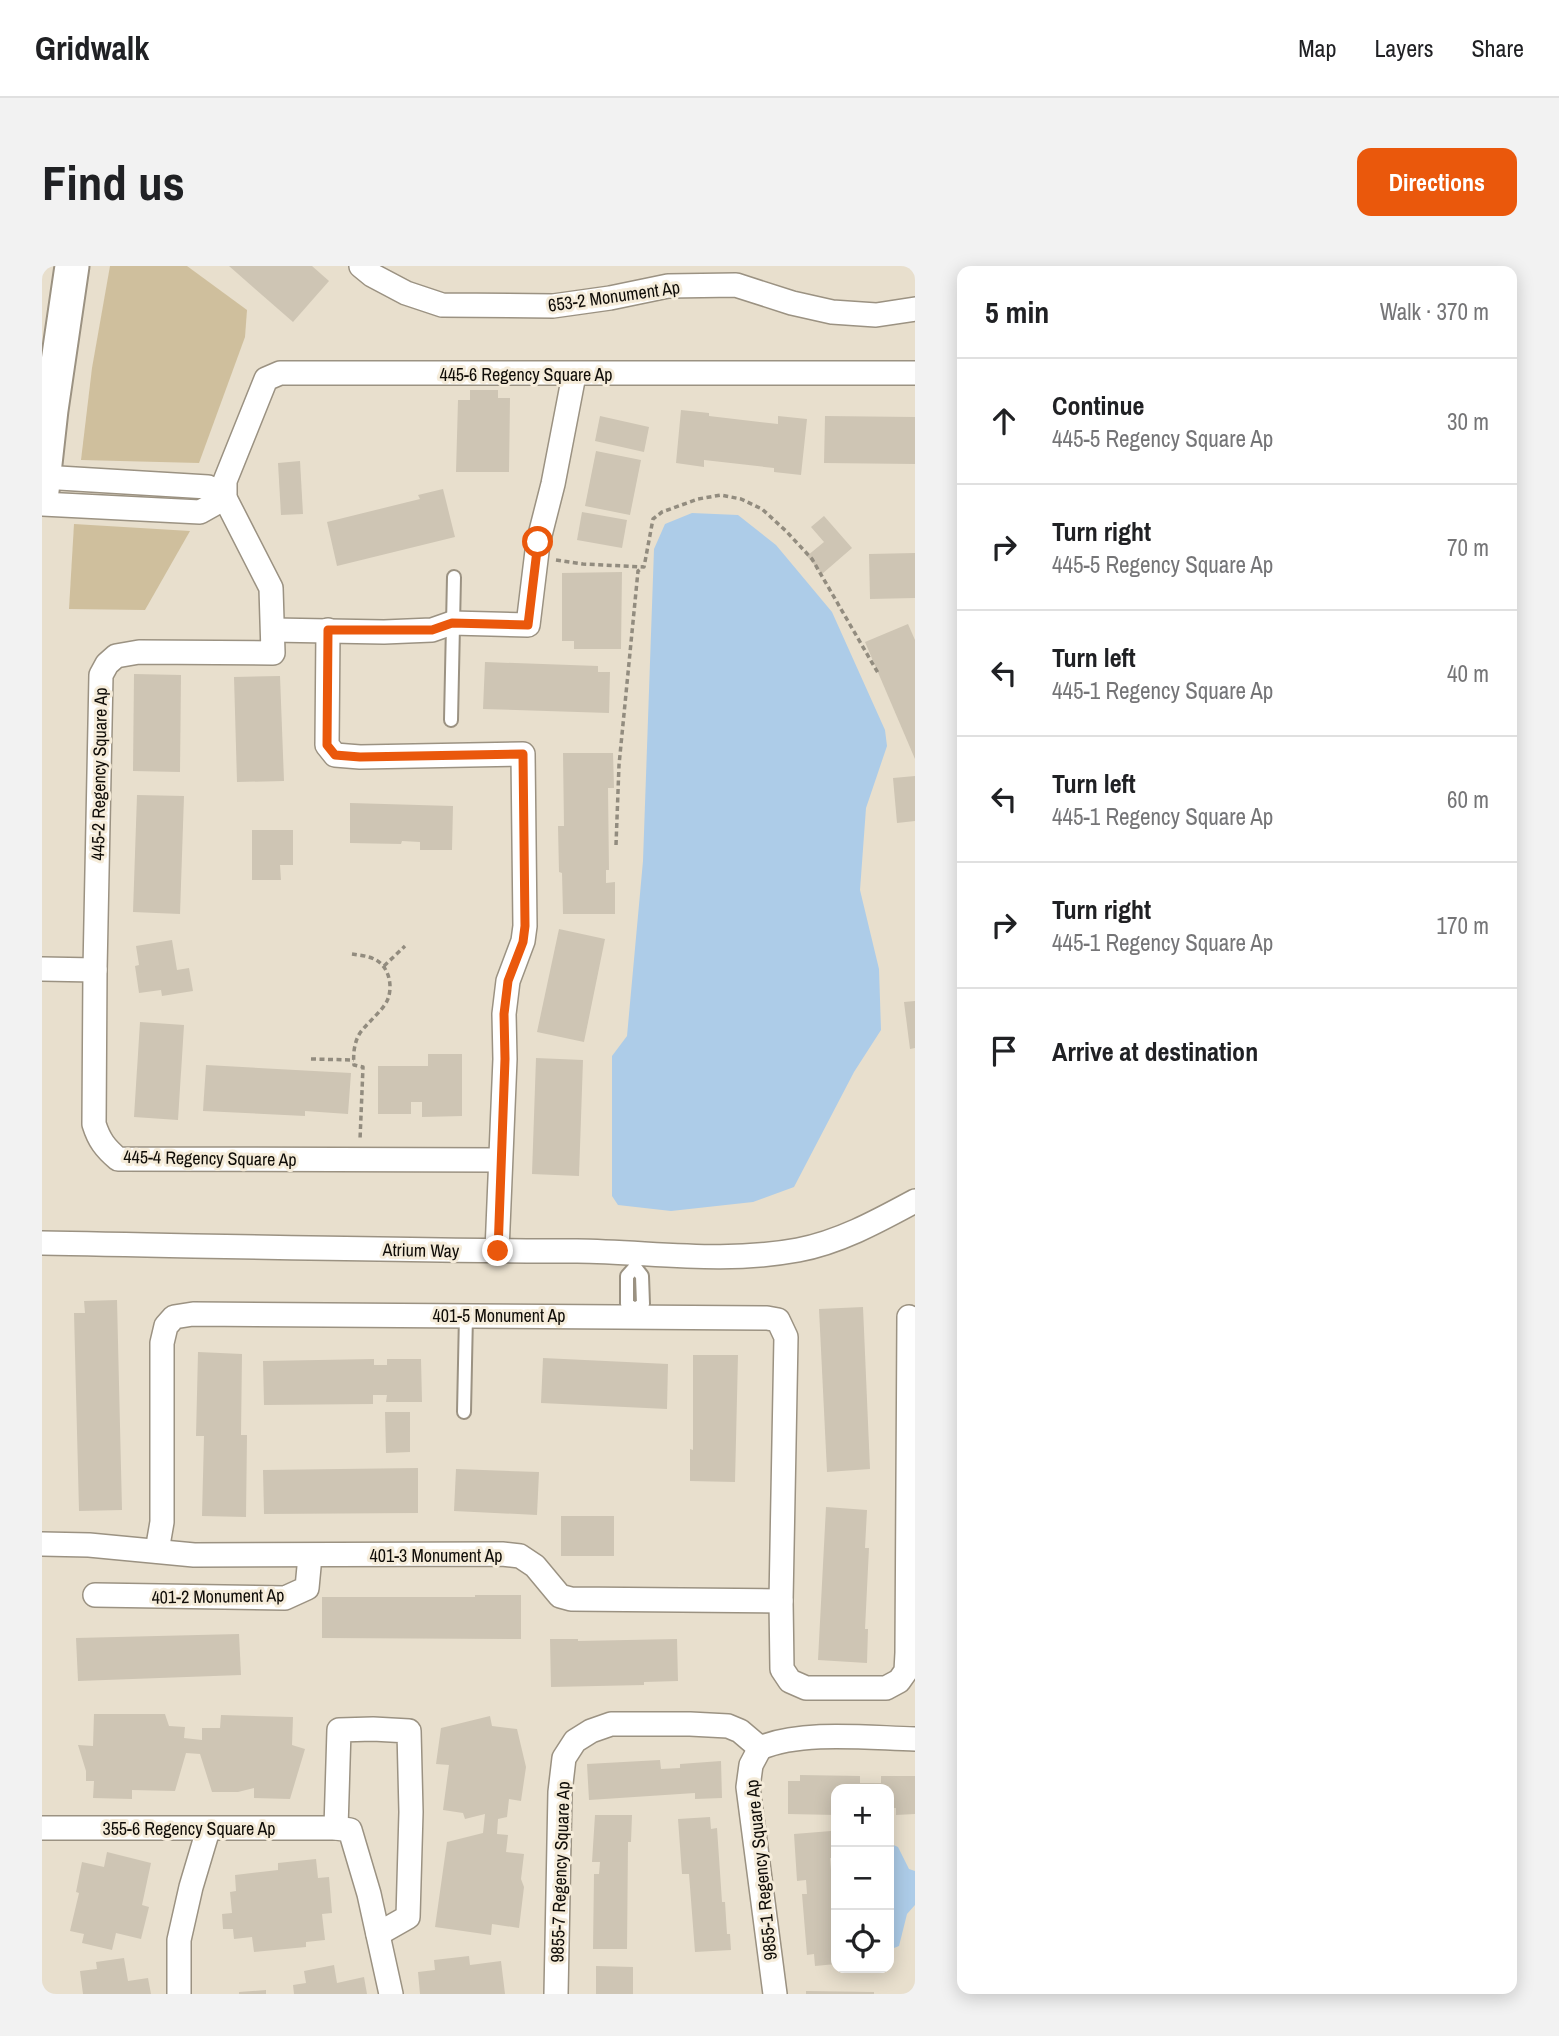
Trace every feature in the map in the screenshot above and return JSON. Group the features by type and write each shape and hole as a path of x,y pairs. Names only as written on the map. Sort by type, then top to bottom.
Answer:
{"main road":[{"path":"42,487 72,266"}],"street":[{"name":"653-2 Monument Ap","path":"361,266 406,293 442,305 553,306 610,298 667,276 736,276 792,303 832,312 876,315 915,309"},
{"name":"445-6 Regency Square Ap","path":"225,498 225,481 254,405 266,379 280,373 915,373"},
{"path":"42,487 134,483 208,486 225,498 271,587 273,642 328,630 432,630 452,623 528,625 538,542 553,484 574,375"},
{"path":"132,509 134,483"},
{"path":"42,487 132,509 200,512 225,498"},
{"path":"328,630 327,745 335,755 360,757 523,754 525,926 523,942 508,981 504,1014 505,1059 498,1251"},
{"name":"445-2 Regency Square Ap","path":"95,970 102,676 107,664 116,656 139,652 273,642"},
{"path":"42,969 95,970"},
{"name":"445-4 Regency Square Ap","path":"95,970 94,1124 99,1140 118,1158 500,1160"},
{"name":"Atrium Way","path":"42,1243 498,1251 635,1261 750,1257 801,1249 839,1238 915,1201"},
{"name":"401-5 Monument Ap","path":"157,1551 162,1522 162,1343 166,1326 174,1317 193,1314 636,1313 739,1316 779,1320 786,1337 781,1601"},
{"path":"781,1601 782,1670 790,1681 806,1688 886,1688 898,1681 906,1671 912,1391 909,1317"},
{"name":"401-3 Monument Ap","path":"42,1544 194,1555 511,1555 520,1556 535,1566 560,1596 571,1599 781,1601"},
{"name":"401-2 Monument Ap","path":"95,1595 285,1598 307,1588 310,1556"},
{"name":"9855-7 Regency Square Ap","path":"556,1994 560,1792 564,1758 575,1741 591,1731 611,1724 690,1724 728,1726 740,1731 760,1748"},
{"path":"378,1934 408,1917 411,1812 409,1731 339,1730 336,1828 350,1830 391,1994"},
{"path":"760,1748 777,1741 798,1738 915,1739"},
{"name":"9855-1 Regency Square Ap","path":"760,1748 751,1765 748,1787 775,1994"},
{"name":"355-6 Regency Square Ap","path":"42,1828 336,1828"},
{"path":"179,1994 179,1940 208,1830"}],"lane":[{"path":"451,720 454,577"},
{"path":"635,1261 627,1276 627,1304 636,1313"},
{"path":"464,1412 466,1315"}],"path":[{"path":"616,845 619,765 638,571 644,567 653,519 662,512 698,499 721,495 741,499 762,509 813,559 878,673"},
{"path":"536,557 583,564 644,567"},
{"path":"384,966 405,946"},
{"path":"352,954 372,957 384,966 390,982 389,996 385,1004 359,1035 354,1060 356,1067 363,1067 361,1160"},
{"path":"311,1059 354,1060"}],"shaded area":[{"path":"110,266 187,266 247,310 245,337 199,463 81,460 92,368"},
{"path":"74,524 190,531 145,610 69,609"}],"water":[{"path":"692,513 738,515 776,545 832,612 885,730 887,746 866,808 860,890 879,969 881,1030 854,1072 794,1187 753,1202 671,1211 618,1205 612,1196 612,1056 627,1036 643,861 654,549 665,524"},
{"path":"894,1845 898,1847 909,1869 915,1871 915,1905 907,1914 899,1946 894,1948"}],"building":[{"path":"229,266 312,266 329,281 293,322"},
{"path":"470,390 498,390 498,398 510,398 509,472 456,472 458,400 470,400"},
{"path":"681,410 778,424 778,416 807,419 801,475 774,472 774,468 704,460 704,467 676,463"},
{"path":"600,416 649,427 644,452 595,441"},
{"path":"825,416 915,417 915,464 824,463"},
{"path":"596,451 641,460 630,515 585,506"},
{"path":"300,461 303,514 281,515 278,463"},
{"path":"443,489 455,537 337,566 327,522 420,499 418,495"},
{"path":"582,512 627,520 622,548 577,540"},
{"path":"824,516 852,548 822,574 807,556 824,542 811,527"},
{"path":"915,553 915,598 870,599 869,554"},
{"path":"622,572 621,649 574,649 574,641 562,641 562,573"},
{"path":"908,624 915,640 915,759 865,642"},
{"path":"485,662 598,666 598,672 610,672 609,713 483,709"},
{"path":"134,674 181,675 180,772 133,771"},
{"path":"280,676 284,781 237,782 234,677"},
{"path":"563,753 613,753 614,788 608,788 609,870 606,870 606,883 615,882 615,914 563,914 558,826 564,826"},
{"path":"915,776 915,821 897,823 893,778"},
{"path":"137,795 184,796 180,914 133,912"},
{"path":"350,803 453,806 452,850 420,850 420,842 350,843"},
{"path":"252,830 293,830 293,865 280,865 281,880 252,880"},
{"path":"559,929 605,939 584,1042 537,1032"},
{"path":"172,940 177,970 189,968 193,991 162,996 161,990 139,993 135,966 139,965 136,946"},
{"path":"915,1001 915,1048 910,1049 904,1002"},
{"path":"140,1022 184,1025 178,1120 134,1117"},
{"path":"428,1054 462,1054 462,1116 422,1117 422,1102 411,1102 411,1114 378,1114 378,1066 428,1066"},
{"path":"536,1058 583,1060 579,1176 532,1174"},
{"path":"206,1065 351,1073 348,1114 305,1111 305,1116 203,1111"},
{"path":"117,1300 122,1510 79,1511 74,1313 85,1313 84,1301"},
{"path":"863,1307 870,1469 827,1472 819,1309"},
{"path":"198,1352 242,1354 241,1435 247,1435 246,1517 202,1516 204,1436 196,1436"},
{"path":"693,1355 738,1355 735,1482 690,1481 690,1449 693,1450"},
{"path":"543,1358 668,1364 667,1409 541,1403"},
{"path":"374,1359 374,1365 387,1365 387,1359 421,1359 422,1402 386,1402 387,1395 373,1395 373,1404 264,1405 263,1361"},
{"path":"385,1412 410,1412 410,1452 386,1453"},
{"path":"418,1468 418,1513 264,1514 263,1470"},
{"path":"456,1469 539,1472 537,1515 454,1511"},
{"path":"826,1507 867,1510 867,1663 818,1660"},
{"path":"561,1516 614,1516 614,1556 561,1556"},
{"path":"521,1595 521,1639 322,1638 322,1597"},
{"path":"239,1634 241,1675 78,1681 76,1638"},
{"path":"550,1639 677,1639 678,1681 644,1682 644,1685 551,1687"},
{"path":"94,1714 165,1714 169,1726 185,1727 184,1738 202,1740 202,1728 220,1728 221,1715 293,1717 292,1745 305,1749 290,1799 254,1798 254,1788 238,1792 212,1792 200,1754 186,1753 175,1791 132,1790 132,1799 93,1798 94,1781 86,1781 86,1771 78,1745 93,1746"},
{"path":"490,1716 492,1726 517,1729 526,1767 521,1801 509,1799 507,1817 498,1819 497,1834 508,1835 506,1852 524,1854 521,1879 524,1887 519,1928 492,1924 491,1935 435,1927 447,1842 483,1833 485,1814 465,1819 463,1813 443,1810 449,1765 436,1764 441,1728"},
{"path":"660,1760 661,1769 680,1768 680,1764 721,1761 722,1798 695,1799 695,1793 589,1800 587,1764"},
{"path":"800,1775 860,1776 860,1783 881,1783 881,1776 915,1776 915,1814 896,1815 894,1784 831,1784 831,1815 788,1814 788,1781 800,1781"},
{"path":"595,1815 632,1815 631,1842 628,1842 627,1949 593,1949 594,1874 599,1874 600,1862 592,1862"},
{"path":"710,1817 711,1829 717,1828 722,1902 725,1902 731,1950 695,1952 689,1874 682,1874 678,1819"},
{"path":"831,1831 831,1964 815,1966 814,1954 807,1955 802,1894 807,1894 806,1880 797,1881 794,1834"},
{"path":"107,1852 151,1863 142,1905 149,1907 141,1939 116,1933 112,1950 82,1943 84,1934 70,1931 79,1893 76,1892 82,1862 104,1867"},
{"path":"316,1859 318,1878 329,1877 332,1913 322,1914 325,1940 306,1942 306,1947 254,1952 252,1937 234,1939 233,1929 223,1929 222,1914 232,1913 230,1892 236,1891 235,1875 278,1870 278,1863"},
{"path":"469,1956 470,1965 501,1961 505,1994 420,1994 418,1972 435,1970 434,1960"},
{"path":"124,1958 128,1981 148,1978 151,1994 83,1994 80,1971 97,1969 96,1962"},
{"path":"334,1965 337,1983 364,1977 367,1994 294,1994 293,1985 306,1983 304,1971"},
{"path":"596,1966 633,1967 633,1994 596,1994"},
{"path":"266,1990 266,1994 239,1994 239,1992"},
{"path":"806,1991 874,1992 874,1994 806,1994"}],"route":[{"path":"498,1251 505,1059 504,1014 508,981 523,942 525,926 523,754 360,757 335,755 327,745 328,630 432,630 452,623 528,625 538,542"}]}
